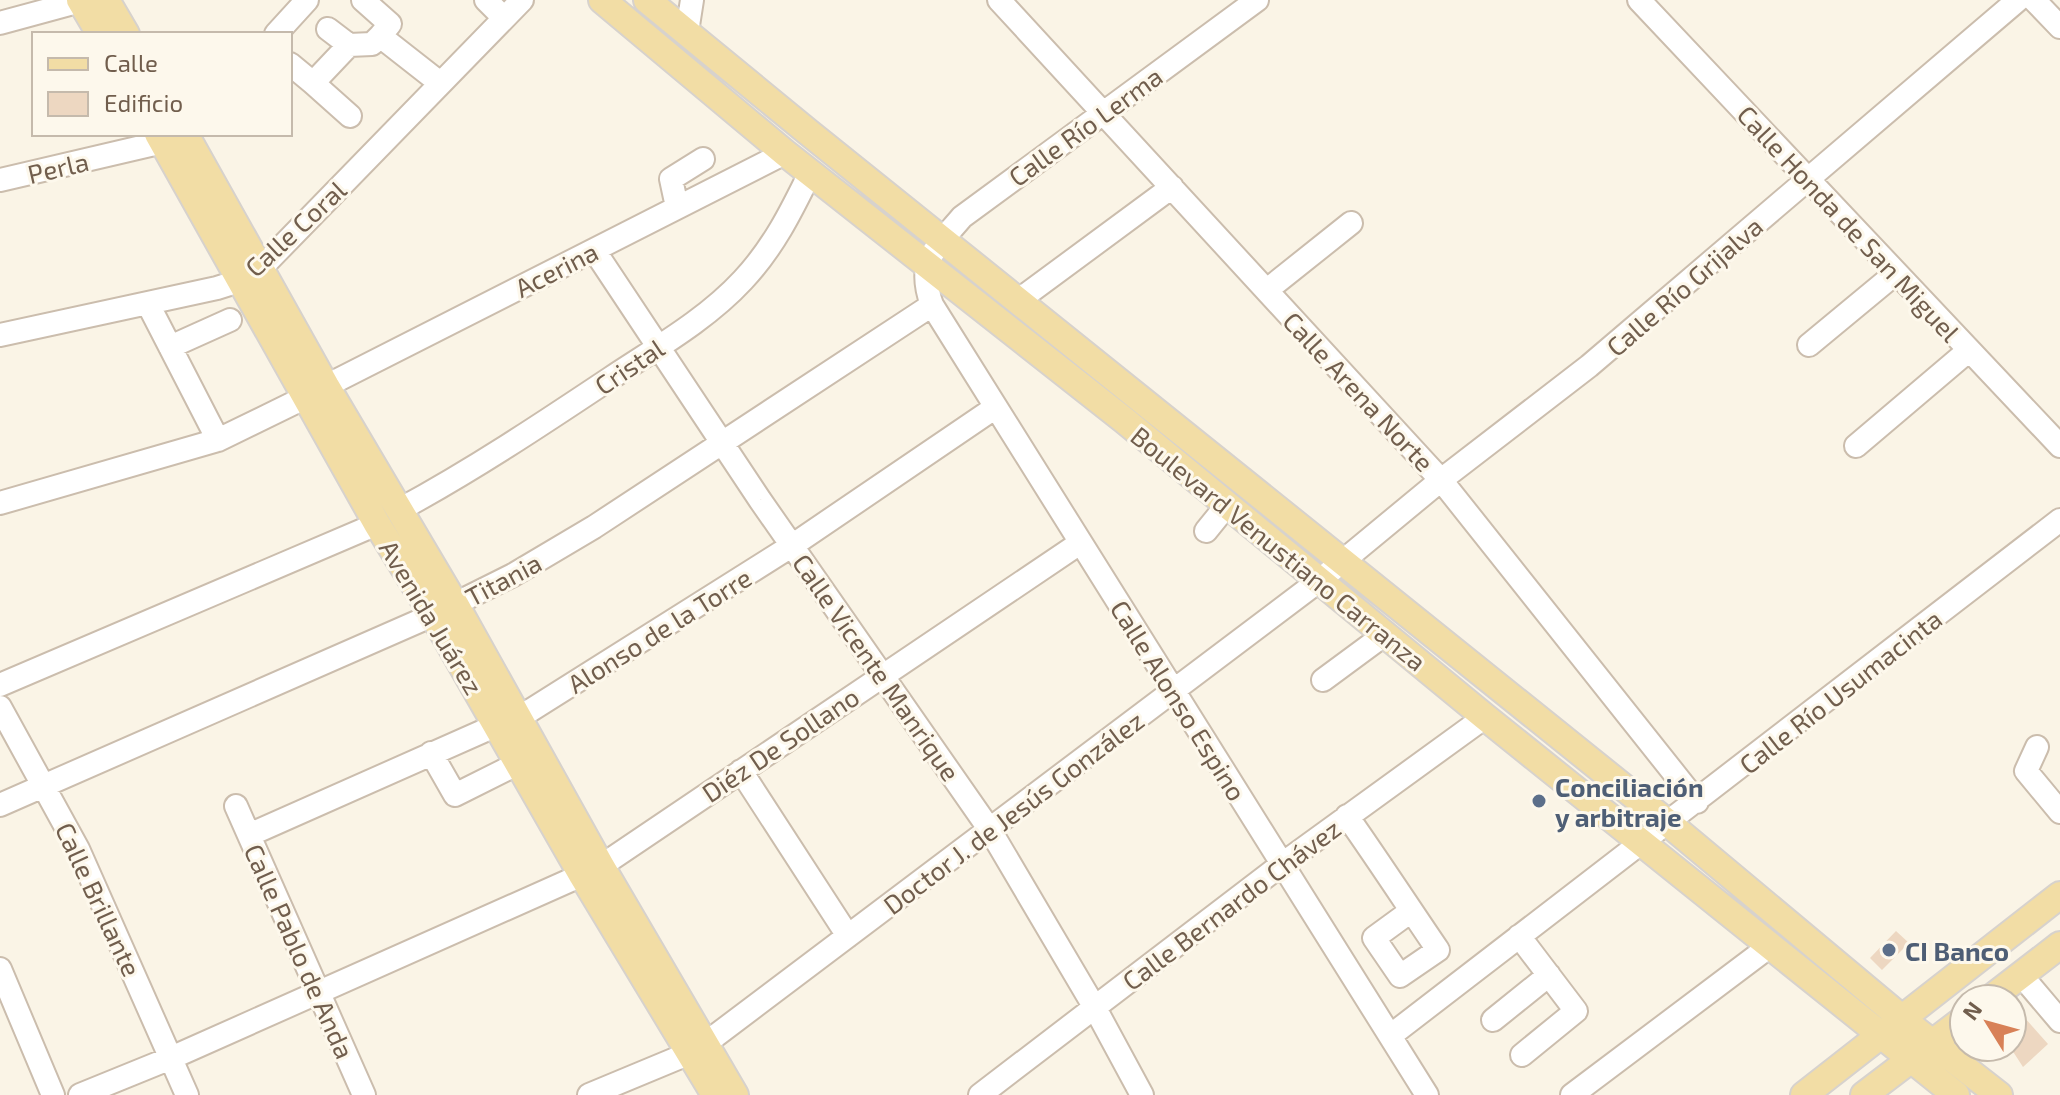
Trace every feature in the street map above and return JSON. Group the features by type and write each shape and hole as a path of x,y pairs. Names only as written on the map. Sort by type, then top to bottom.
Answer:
{"main road":[{"path":"80,0 99,32"},
{"path":"106,0 125,32"},
{"name":"Boulevard Venustiano Carranza","path":"602,0 785,153 1124,420 1485,717 1956,1095"},
{"name":"Boulevard Venustiano Carranza","path":"647,0 1341,563 1668,823 1999,1095"},
{"name":"Avenida Juárez","path":"175,136 315,392 444,609 592,870 698,1048 735,1095"},
{"name":"Avenida Juárez","path":"508,721 519,763 592,870"},
{"path":"1804,1095 2060,895"},
{"path":"2011,983 2060,945"},
{"path":"1864,1095 1948,1031"},
{"name":"Avenida Juárez","path":"698,1048 715,1095"}],"street":[{"path":"0,23 80,0"},
{"path":"278,32 307,0"},
{"path":"328,29 349,45 372,44 390,24 363,0"},
{"path":"486,0 504,18"},
{"name":"Calle Coral","path":"0,335 148,304 250,274 522,0"},
{"path":"687,32 692,0"},
{"name":"Calle Arena Norte","path":"999,0 1441,480 1697,802"},
{"name":"Calle Río Lerma","path":"926,264 962,217 1257,0"},
{"name":"Calle Honda de San Miguel","path":"1639,0 2060,446"},
{"name":"Calle Río Grijalva","path":"1320,580 1441,480 1589,366 2018,0"},
{"path":"2034,0 2060,27"},
{"path":"380,36 440,83"},
{"path":"313,83 349,45"},
{"path":"292,66 350,116"},
{"name":"Perla","path":"0,180 175,136"},
{"name":"Acerina","path":"0,503 218,440 785,153"},
{"path":"677,207 671,179 703,159"},
{"name":"Cristal","path":"0,685 388,517 469,472 660,346 722,301 744,279 783,229 810,173"},
{"path":"1019,300 1172,187"},
{"path":"1267,290 1351,223"},
{"name":"Calle Vicente Manrique","path":"594,250 990,830 1095,1008 1142,1095"},
{"path":"926,264 925,279 932,305"},
{"path":"1809,345 1896,273"},
{"path":"148,304 218,440"},
{"name":"Calle Alonso Espino","path":"932,305 1427,1095"},
{"name":"Titania","path":"0,805 444,609 553,553 932,305"},
{"path":"170,347 230,320"},
{"path":"1856,446 1968,351"},
{"name":"Alonso de la Torre","path":"249,835 508,721 793,545 996,407"},
{"path":"1206,531 1227,505"},
{"name":"Calle Río Usumacinta","path":"1390,1036 2060,520"},
{"name":"Diéz De Sollano","path":"80,1095 320,993 592,870 1080,543"},
{"name":"Doctor J. de Jesús González","path":"589,1095 698,1048 1320,580"},
{"path":"1323,680 1384,635"},
{"name":"Calle Brillante","path":"0,707 78,849 187,1095"},
{"name":"Calle Bernardo Chávez","path":"980,1095 1281,865 1485,717"},
{"path":"2037,747 2026,771 2060,812"},
{"path":"431,753 455,795 519,763"},
{"path":"741,771 848,936"},
{"name":"Calle Pablo de Anda","path":"236,806 364,1095"},
{"path":"1347,816 1411,911"},
{"path":"1519,936 1576,1011 1522,1055"},
{"path":"1572,1095 1770,946"},
{"path":"0,969 53,1095"},
{"path":"1493,1020 1549,975"},
{"path":"2021,975 2060,1021"}],"building":[{"name":"CI Banco","path":"1896,931 1909,943 1882,970 1870,958"},
{"path":"2028,1022 2048,1044 2028,1062"}],"place":[{"name":"Conciliación y arbitraje","path":"1539,801"},
{"name":"CI Banco","path":"1889,950"}]}
